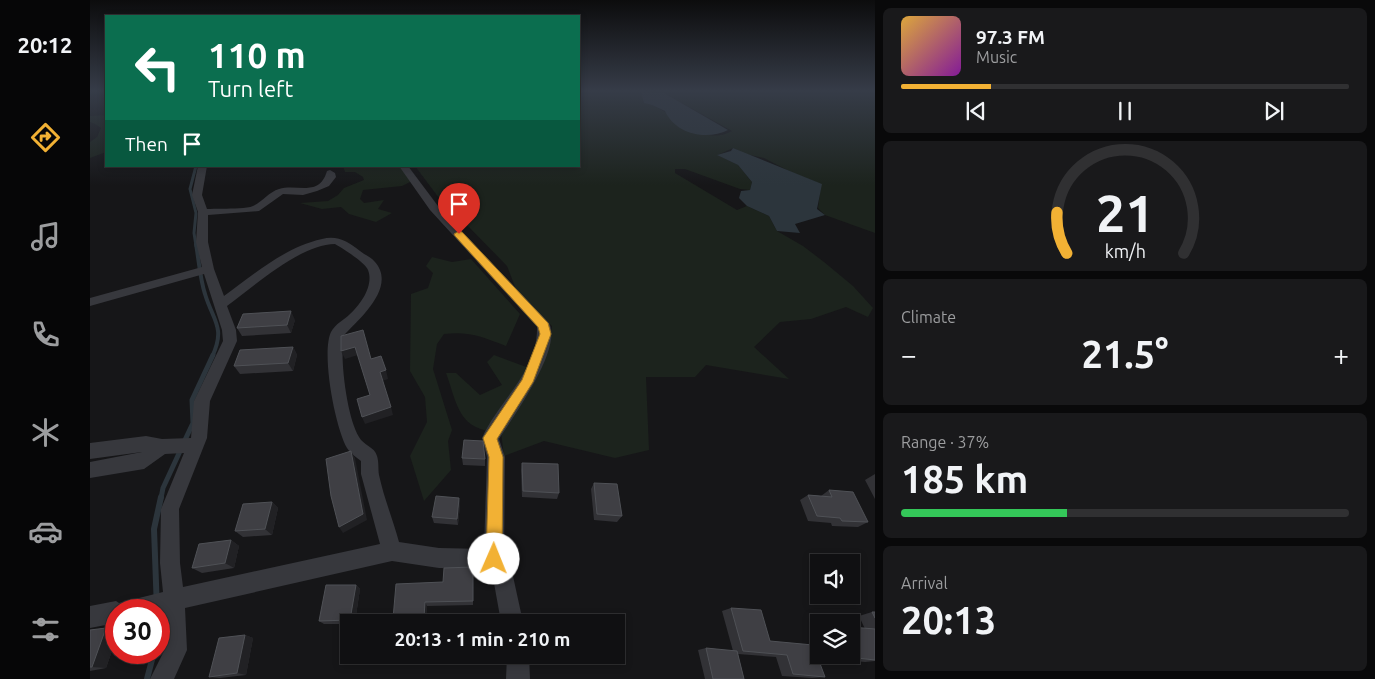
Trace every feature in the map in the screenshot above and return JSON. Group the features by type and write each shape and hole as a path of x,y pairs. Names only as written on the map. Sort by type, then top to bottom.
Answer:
{"street":[{"path":"90,470 144,461 199,438 202,401 230,341 229,330 221,304 202,270 203,212 197,195 203,167"},
{"path":"405,167 434,208 544,326 546,334 527,382 490,438 496,457 494,559 501,567 510,614"},
{"path":"203,212 255,209 281,191 303,192 321,187 331,177 330,173"},
{"path":"221,304 290,257 315,243 337,241 372,264 376,271 371,296 360,314 337,332 335,341 338,392 345,424 353,443 368,457 370,474 392,551"},
{"path":"90,302 202,270"},
{"path":"90,451 146,444 181,446"},
{"path":"155,599 170,563 170,509 181,446"},
{"path":"170,600 392,551 439,558 494,559"},
{"path":"90,617 105,614"},
{"path":"170,638 176,650 170,662"},
{"path":"162,679 169,664"},
{"path":"518,664 518,679"}],"shaded area":[{"path":"90,122 105,122 105,152 90,158 90,142 97,137 101,128"},
{"path":"580,122 681,122 698,132 720,135 732,131 715,122 875,122 875,233 825,215 818,208 821,184 764,158 745,154 733,148 718,155 738,165 752,182 750,190 740,189 685,169 675,169 675,173 737,210 747,206 769,216 777,231 803,246 824,262 853,286 873,308 868,317 846,307 811,319 780,322 754,347 789,379 706,365 695,377 646,377 649,450 615,458 544,441 504,456 501,432 541,369 550,341 552,326 517,292 507,266 466,224 451,214 416,167 580,167"},
{"path":"673,122 714,122 728,130 711,135 701,135 684,130"},
{"path":"733,148 822,184 817,209 825,215 795,224 800,233 777,231 769,216 747,206 739,198 741,191 750,190 752,182 738,165 717,155 731,151"},
{"path":"343,167 401,167 412,181 402,186 363,190 360,199 364,203 384,200 378,209 392,213 376,222 349,214 341,207 322,209 300,203 328,201 338,195 344,188 364,180 363,177 355,172 345,172"},
{"path":"432,257 452,262 471,259 520,314 506,346 483,337 461,333 444,334 437,344 433,369 452,430 448,441 451,470 424,501 410,456 427,422 425,397 410,371 411,294 428,288 433,273 426,266"},
{"path":"494,355 529,368 491,431 480,429 465,418 456,402 446,373 456,373 480,395 502,385 487,362"}],"building":[{"path":"291,311 287,325 237,328 243,314"},
{"path":"363,330 371,359 381,356 386,370 380,372 391,407 362,417 357,399 370,395 355,347 341,351 341,336"},
{"path":"293,347 288,363 234,366 240,350"},
{"path":"464,440 483,441 485,459 462,458"},
{"path":"351,451 363,514 339,527 331,496 326,459"},
{"path":"522,463 558,464 559,493 523,491"},
{"path":"594,483 617,484 622,516 597,514"},
{"path":"829,490 853,492 868,522 842,521 840,518 817,516 808,495 832,497"},
{"path":"436,496 459,498 457,519 432,517"},
{"path":"272,502 265,529 235,531 243,504"},
{"path":"231,540 225,563 192,568 199,544"},
{"path":"473,567 473,601 425,602 424,614 393,614 396,584 443,582 444,568"},
{"path":"326,585 356,585 351,614 340,614 340,620 319,621"},
{"path":"731,608 761,610 770,641 810,645 810,664 820,664 825,677 793,674 787,655 743,651"},
{"path":"105,628 92,667 90,667 90,630"},
{"path":"860,628 875,629 875,660 860,658"},
{"path":"245,635 237,673 209,677 219,638"},
{"path":"706,648 737,651 744,679 713,679"}],"waterway":[{"path":"196,167 190,189 196,213 194,233 196,246"},
{"path":"196,244 203,288 218,331 216,347 212,357"},
{"path":"184,442 193,423 192,400 213,355"},
{"path":"161,498 163,488 181,449"},
{"path":"157,599 154,529 161,497"},
{"path":"147,679 151,664"}],"route":[{"path":"459,234 544,326 546,334 527,382 490,438 496,457 494,559"}]}
